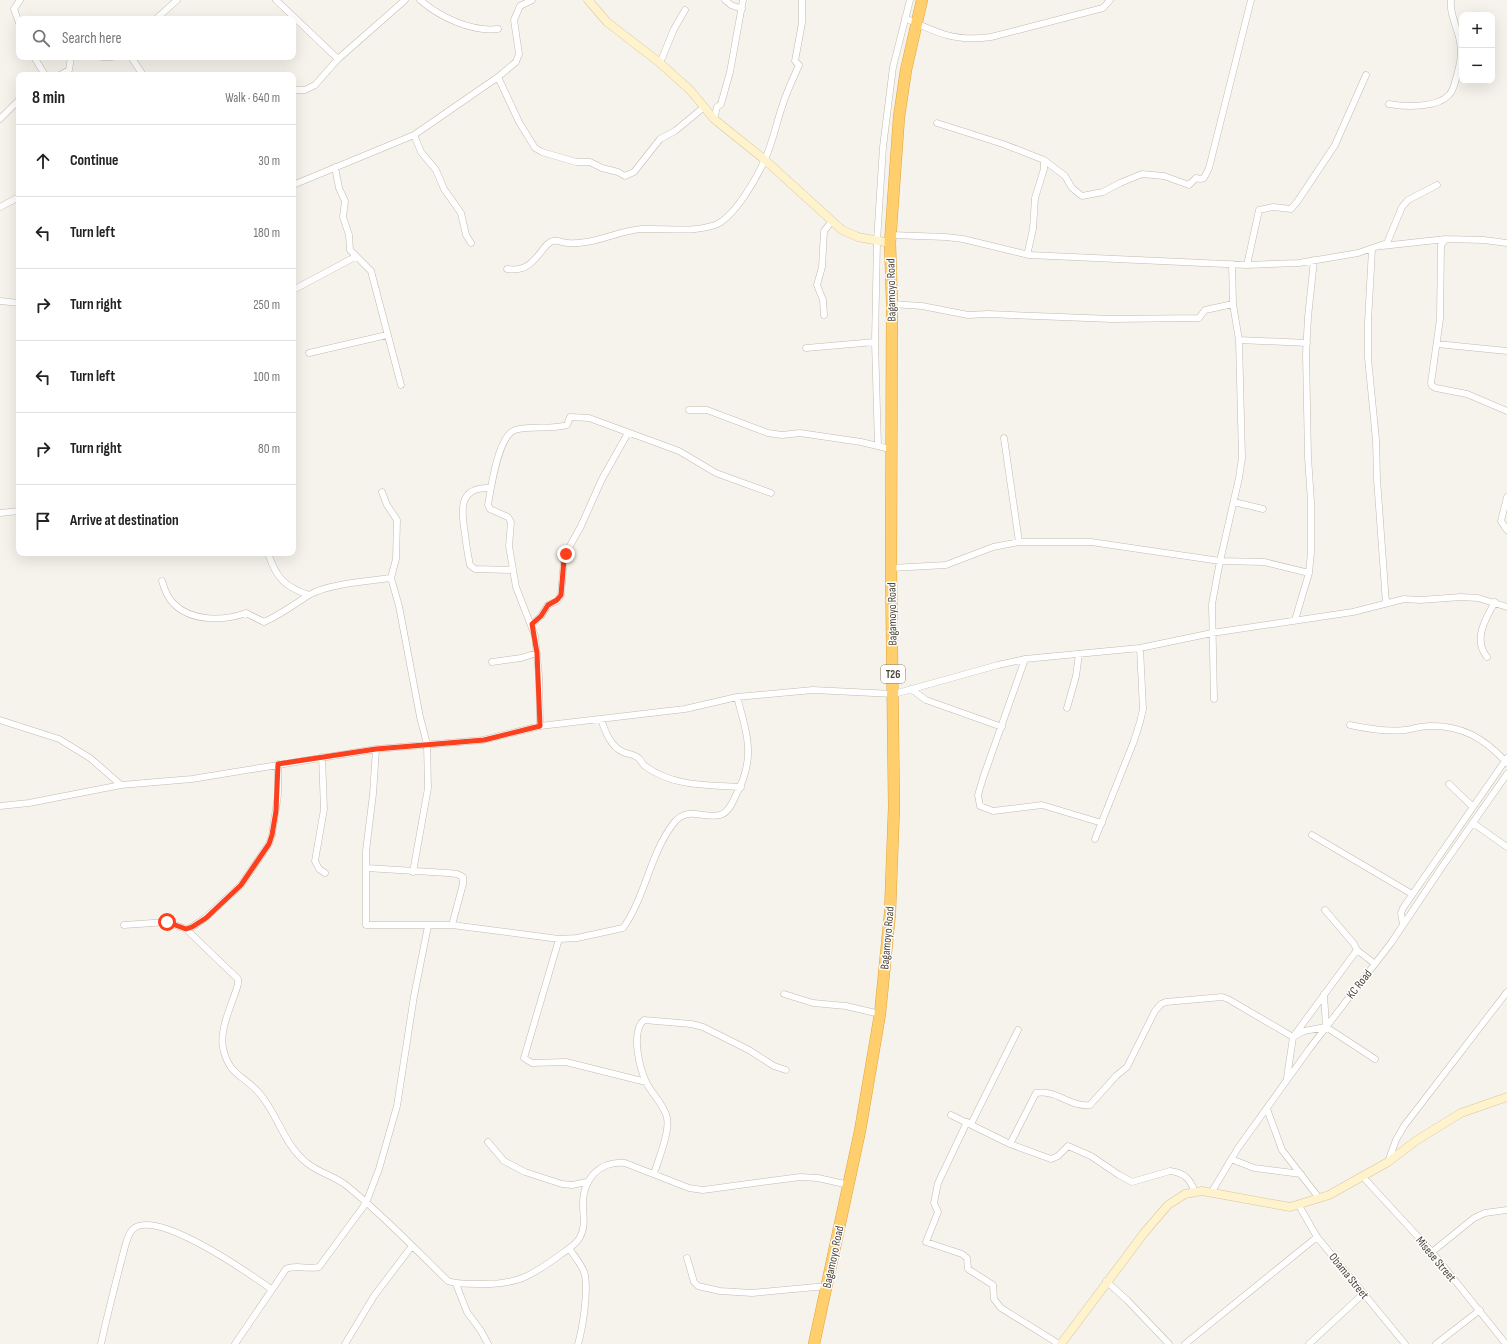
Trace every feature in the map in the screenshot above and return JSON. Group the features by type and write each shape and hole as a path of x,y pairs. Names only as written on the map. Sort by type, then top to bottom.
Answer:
{"highway":[{"name":"Bagamoyo Road","path":"814,1344 848,1185 880,1014 893,875 894,694 890,449 892,304 891,239 899,117 906,70 922,0"}],"street":[{"path":"16,17 14,13 20,0"},
{"path":"159,16 177,0"},
{"path":"276,0 293,16"},
{"path":"296,90 305,90 315,85 338,59 405,0"},
{"path":"420,0 439,14 472,27 487,30 498,29"},
{"path":"296,184 414,135 498,77 516,62 519,54 514,20 520,6 532,0"},
{"path":"588,0 607,22 660,63 690,90 714,119 765,160 842,230 858,237 877,241 891,239 952,237 1029,254 1247,265 1314,260 1358,253 1382,246 1446,239 1484,240 1507,243"},
{"path":"725,0 731,5 742,9"},
{"path":"714,119 717,107 721,104 730,72 743,0"},
{"path":"507,269 519,269 528,265 553,241 579,243 641,229 691,230 715,225 725,220 733,212 765,160 775,134 782,107 799,65 795,61 802,23 802,0"},
{"path":"878,446 875,342 877,241 883,141 890,87 910,0"},
{"path":"905,18 945,36 961,39 976,39 991,37 1103,8 1110,0"},
{"path":"936,123 1004,144 1044,160 1065,176 1072,188 1082,196 1103,192 1142,174 1164,176 1189,185 1196,178 1204,178 1209,168 1251,0"},
{"path":"1389,104 1408,107 1425,105 1446,98 1452,91 1459,70 1461,47 1450,10 1451,0"},
{"path":"660,63 674,29 685,10"},
{"path":"296,19 338,59"},
{"path":"36,60 43,72"},
{"path":"66,72 70,70 71,60"},
{"path":"133,60 141,72"},
{"path":"1247,265 1258,210 1273,207 1291,209 1297,202 1335,145 1366,75"},
{"path":"498,77 519,122 535,148 542,152 576,162 590,162 625,176 634,172 660,139 675,131 704,107"},
{"path":"0,119 16,103"},
{"path":"414,135 422,152 436,170 444,189 461,213 466,235 471,243"},
{"path":"1029,254 1028,251 1033,229 1035,198 1044,169 1044,160"},
{"path":"335,167 339,188 345,201 343,216 349,235 350,250 356,257 368,266 371,271 387,335 402,385"},
{"path":"881,184 894,184"},
{"path":"1382,246 1389,240 1397,218 1408,200 1437,185"},
{"path":"0,207 16,199"},
{"path":"824,315 823,300 817,284 822,267 824,231 832,220"},
{"path":"1446,239 1440,249 1442,286 1437,344 1431,383 1432,386 1467,394 1507,411"},
{"path":"1372,249 1368,322 1368,358 1376,440 1377,479 1386,603"},
{"path":"296,288 356,257"},
{"path":"1295,620 1308,573 1311,552 1311,502 1307,406 1307,343 1314,260"},
{"path":"1214,699 1212,604 1242,458 1239,340 1233,304 1232,264"},
{"path":"0,301 16,303"},
{"path":"892,304 922,306 968,315 988,314 1112,319 1199,318 1205,310 1233,304"},
{"path":"309,353 387,335"},
{"path":"1239,340 1307,343"},
{"path":"806,348 875,342"},
{"path":"1437,344 1507,351"},
{"path":"689,410 707,410 768,433 782,435 800,433 890,449"},
{"path":"540,726 537,653 532,624 516,587 509,546 510,519 490,509 488,505 504,439 514,430 567,425 570,417 589,418 679,451 716,472 770,493"},
{"path":"532,624 541,616 548,605 557,600 561,595 564,559 566,554 582,526 602,479 628,433"},
{"path":"1004,438 1019,542"},
{"path":"491,488 481,487 471,492 462,508 470,565 475,569 513,570"},
{"path":"382,492 387,506 397,520 396,559 391,578 399,606 420,717 427,744 428,788 413,872"},
{"path":"1507,497 1501,521 1507,530"},
{"path":"1234,502 1263,509"},
{"path":"0,513 16,511"},
{"path":"891,568 946,565 993,547 1019,542 1091,542 1220,561 1264,562 1308,573"},
{"path":"269,556 278,577 293,590 309,595"},
{"path":"162,581 171,602 198,616 215,619 232,618 246,613 264,622 280,615 309,595 322,590 348,584 391,578"},
{"path":"0,806 29,803 121,786 192,779 376,749 484,740 540,726 685,709 737,697 813,690 894,694 998,665 1026,659 1140,648 1212,633 1377,608 1386,603 1404,599 1420,600 1461,597 1495,602 1507,607"},
{"path":"1487,657 1482,651 1480,638 1488,613 1495,602"},
{"path":"1096,839 1140,722 1143,709 1140,648"},
{"path":"492,662 521,658 537,653"},
{"path":"1067,708 1076,676 1079,654"},
{"path":"1026,659 983,778 978,795 980,806 993,811 1042,805 1102,823"},
{"path":"911,689 926,700 1002,727"},
{"path":"376,749 366,868 366,925 452,925 559,939 577,938 624,928 666,834 674,821 682,814 686,813 714,816 724,814 741,787 748,765 749,755 744,723 737,697"},
{"path":"601,719 610,740 616,747 638,757 645,766 666,777 697,785 741,787"},
{"path":"0,720 59,739 90,758 121,786"},
{"path":"1350,725 1381,730 1405,730 1428,726 1447,727 1467,732 1484,740 1506,761 1412,894 1401,913 1403,925"},
{"path":"322,757 324,809 316,861 317,866 325,873"},
{"path":"186,929 199,923 237,890 269,844 276,811 278,764"},
{"name":"KC Road","path":"1211,1193 1231,1159 1287,1080 1403,925 1507,774"},
{"path":"1449,784 1473,807"},
{"path":"1473,823 1507,847"},
{"path":"1312,835 1412,894"},
{"path":"366,868 448,873 457,874 463,877 463,884 452,925"},
{"path":"1325,910 1354,944 1357,950 1375,964"},
{"path":"124,924 167,922 186,929 238,979 238,984 223,1036 223,1047 229,1067 258,1092 272,1110 286,1140 307,1164 345,1185 389,1222 448,1281 456,1284 495,1285 515,1281 532,1275 570,1248 577,1242 583,1229 583,1204 587,1182 594,1172 602,1166 617,1162 624,1163 689,1188 704,1190 800,1177 818,1178 848,1185"},
{"path":"235,1344 282,1273 291,1266 315,1268 324,1263 366,1203 381,1162 397,1106 414,996 428,926"},
{"path":"559,939 524,1058 532,1063 566,1062 646,1082"},
{"path":"1287,1080 1292,1037 1357,950"},
{"path":"1388,1162 1396,1140 1404,1126 1507,992"},
{"path":"784,994 813,1003 846,1006 880,1014"},
{"path":"1324,994 1326,1027"},
{"path":"1010,1144 1036,1093 1055,1095 1082,1105 1090,1105 1127,1066 1155,1011 1161,1004 1166,1002 1226,998 1292,1037"},
{"path":"654,1174 666,1133 667,1117 646,1082 638,1053 636,1040 641,1023 644,1020 691,1024 703,1027 749,1050 774,1066 786,1070"},
{"path":"1292,1037 1304,1031 1326,1027 1375,1059"},
{"path":"1018,1030 938,1183 934,1198 938,1212 926,1242 962,1254 967,1258 968,1269 993,1285 993,1296 1001,1308 1060,1344 1144,1232 1168,1205 1185,1194 1195,1192 1211,1193 1290,1207 1319,1198 1363,1178 1388,1162 1417,1140 1461,1113 1507,1097"},
{"path":"1267,1109 1279,1145 1319,1198"},
{"path":"951,1115 1010,1144 1051,1159 1058,1156 1068,1146 1091,1156 1132,1182 1170,1171 1177,1172 1188,1177 1195,1192"},
{"path":"488,1142 504,1161 525,1172 562,1184 572,1185 587,1182"},
{"path":"1231,1159 1254,1168 1301,1174"},
{"name":"Misese Street","path":"1363,1178 1432,1252 1506,1344"},
{"name":"Obama Street","path":"1298,1204 1317,1237 1405,1344"},
{"path":"1432,1252 1474,1218 1485,1213 1505,1210 1507,1216"},
{"path":"101,1344 106,1317 126,1245 130,1232 136,1226 142,1225 167,1230 201,1244 271,1289"},
{"path":"1185,1344 1317,1237"},
{"path":"345,1344 374,1296 412,1246"},
{"path":"570,1248 584,1274 586,1291 581,1334 578,1344"},
{"path":"687,1258 694,1282 698,1286 720,1291 752,1293 827,1286"},
{"path":"1106,1281 1127,1300 1168,1344"},
{"path":"456,1284 467,1312 487,1342 494,1344"},
{"path":"1308,1344 1363,1294"},
{"path":"1436,1344 1480,1310"}],"route":[{"path":"167,922 186,929 199,923 206,918 213,909 232,894 249,874 269,844 272,835 278,795 278,764 376,749 484,740 509,735 540,726 537,653 532,624 541,616 548,605 557,600 561,595 563,589 563,566 566,554"}]}
